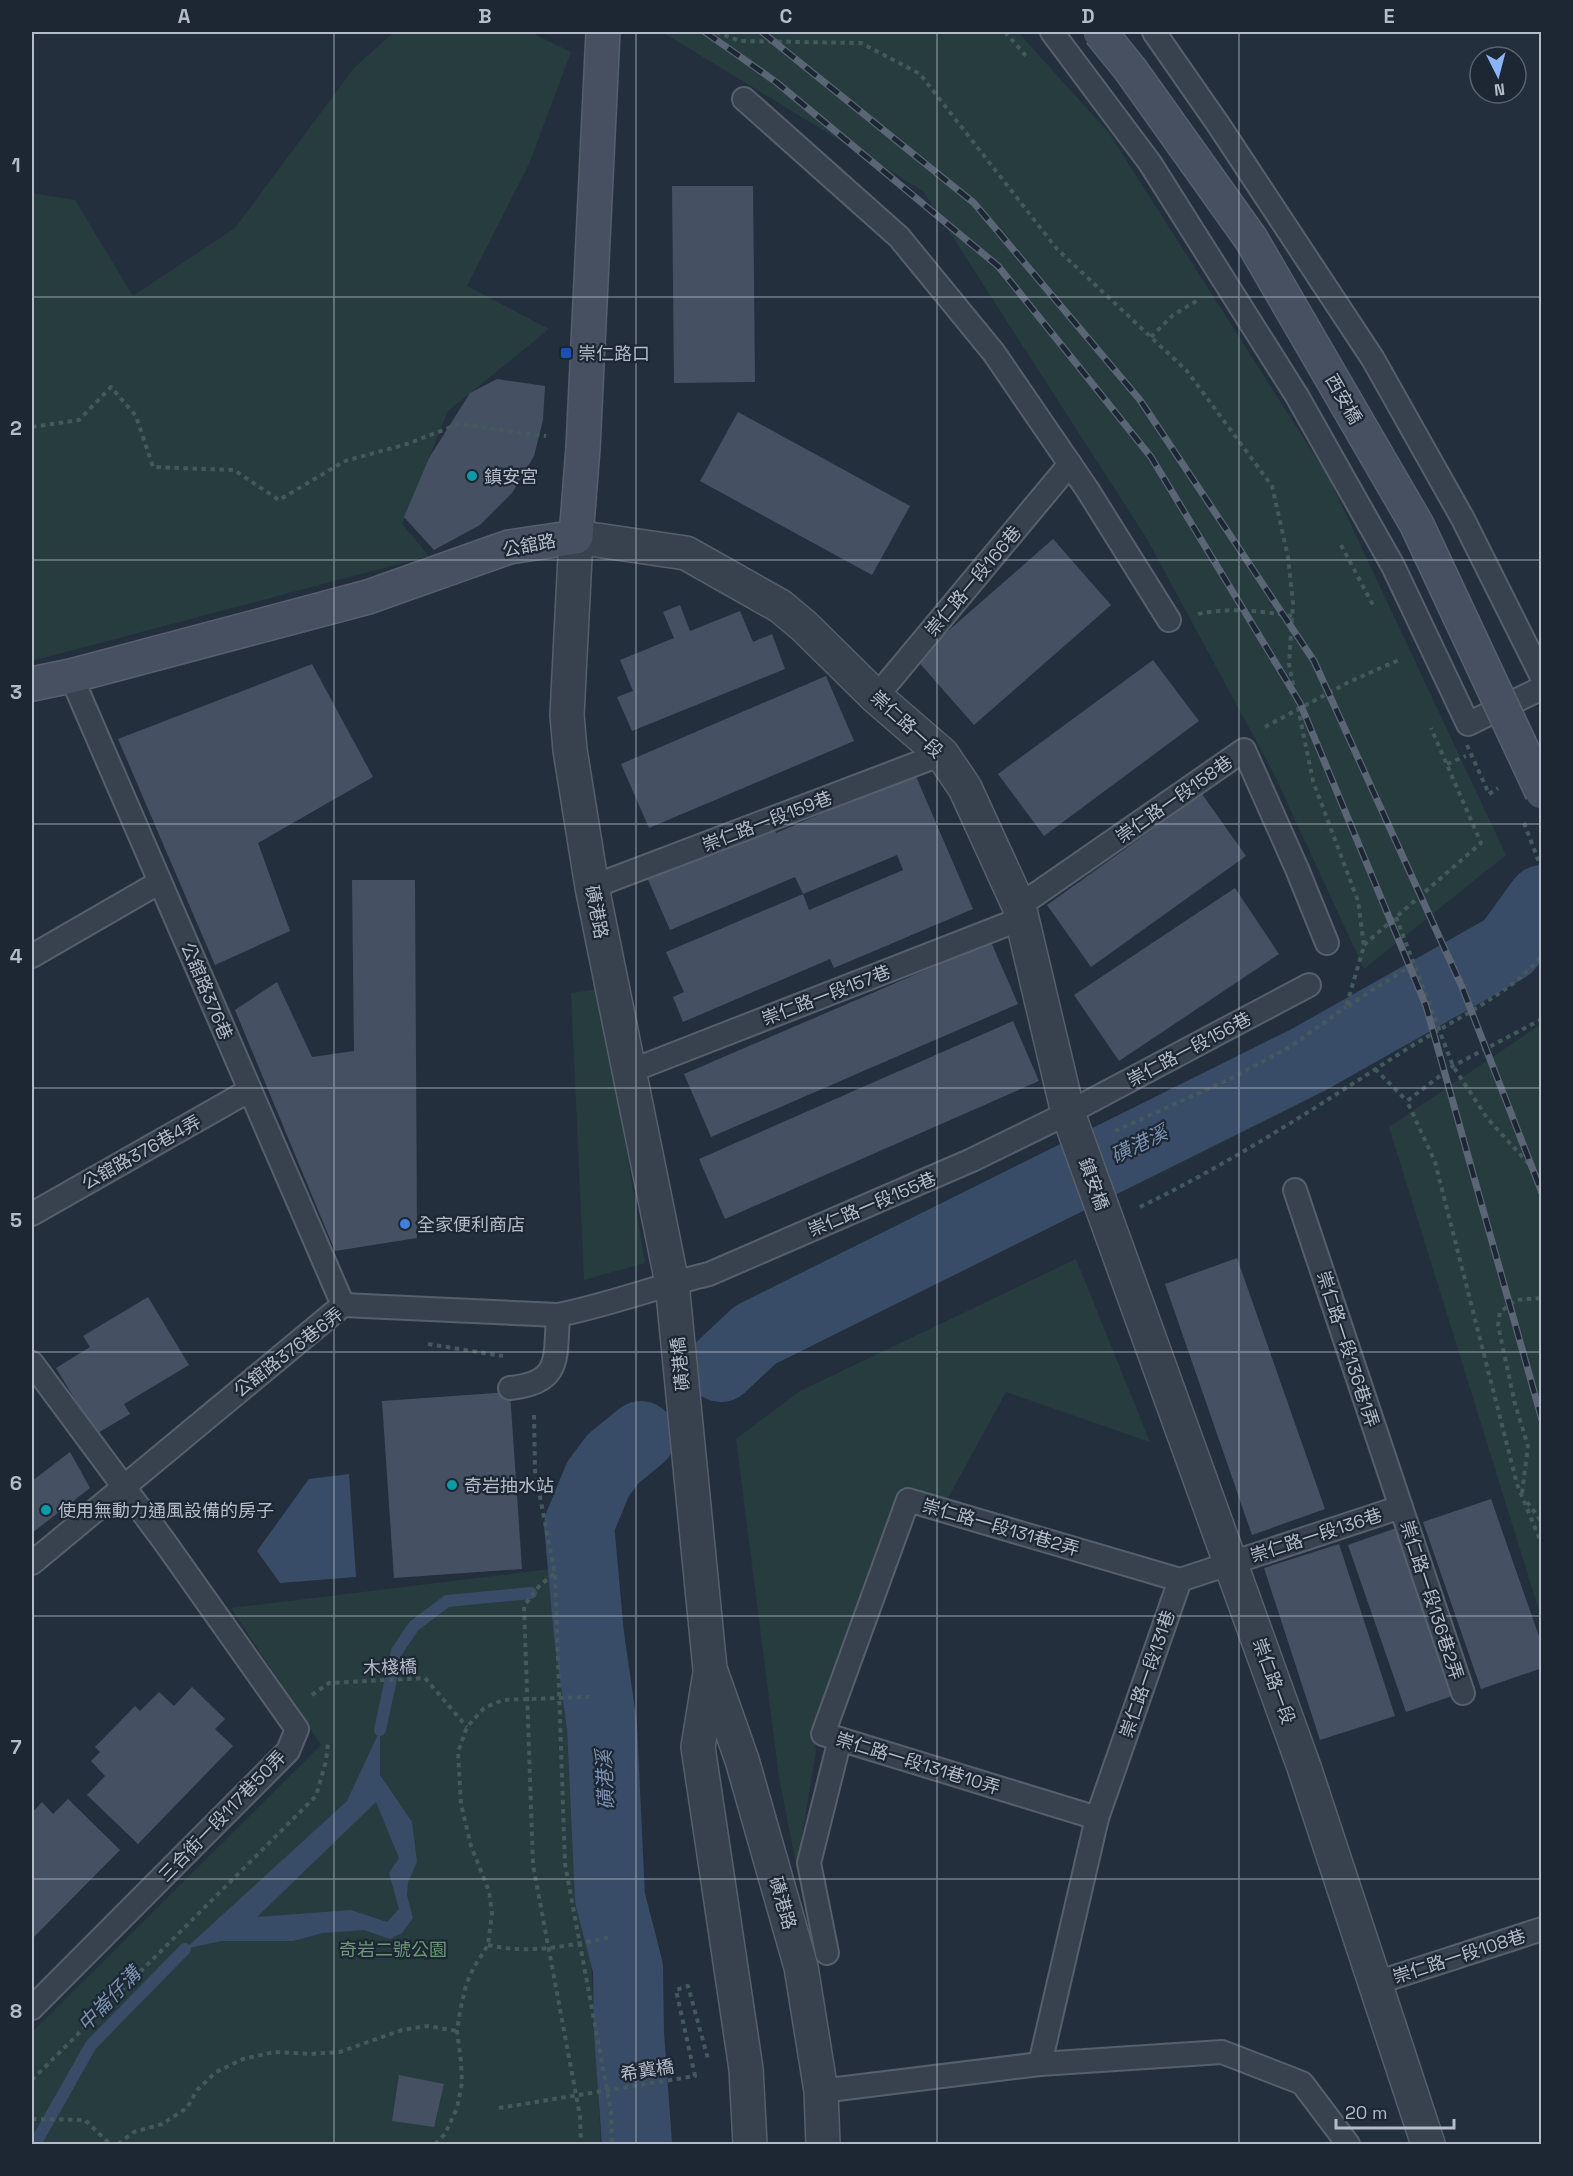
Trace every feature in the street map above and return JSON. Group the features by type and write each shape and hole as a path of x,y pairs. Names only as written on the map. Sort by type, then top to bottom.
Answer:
{"street":[{"name":"公舘路","path":"32,684 71,676 368,597 509,547 576,537 583,448 603,32"},
{"name":"西安橋","path":"1100,32 1130,69 1251,239 1417,525 1542,792"},
{"name":"崇仁路一段","path":"576,537 686,553 780,606 804,626 876,697 942,754 966,788 1021,912 1068,1113 1080,1146"},
{"name":"磺港路","path":"576,537 567,715 570,750 592,888 672,1283"},
{"name":"鎮安橋","path":"1080,1146 1107,1222"},
{"name":"崇仁路一段","path":"1107,1222 1304,1767 1428,2145"},
{"name":"磺港橋","path":"672,1283 688,1445"},
{"name":"磺港路","path":"688,1445 710,1669 742,1760 801,1967 821,2091 823,2145"},
{"name":"磺港路","path":"710,1669 698,1747 746,2069 750,2145"}],"lane":[{"path":"1052,32 1150,163 1297,396 1393,566 1468,723 1542,688"},
{"path":"1154,32 1225,134 1373,359 1463,519 1542,677"},
{"path":"744,99 899,237 994,353 1070,465 1169,620"},
{"name":"崇仁路一段166巷","path":"876,697 1070,465"},
{"name":"公舘路376巷","path":"71,676 343,1305"},
{"name":"崇仁路一段158巷","path":"1021,912 1244,750 1327,943"},
{"name":"崇仁路一段159巷","path":"592,888 942,754"},
{"path":"32,956 160,882"},
{"name":"崇仁路一段157巷","path":"628,1072 1021,912"},
{"name":"崇仁路一段156巷","path":"1068,1113 1309,985"},
{"name":"公舘路376巷4弄","path":"32,1214 250,1090"},
{"name":"崇仁路一段155巷","path":"672,1283 709,1274 972,1160 1068,1113"},
{"name":"崇仁路一段136巷1弄","path":"1296,1190 1401,1507"},
{"name":"公舘路376巷6弄","path":"32,1563 343,1305 558,1315 672,1283"},
{"path":"510,1388 530,1386 544,1379 553,1369 558,1315"},
{"path":"32,1363 122,1486"},
{"name":"三合街一段117巷50弄","path":"32,2008 288,1751 297,1729 164,1541 122,1486"},
{"name":"崇仁路一段131巷2弄","path":"865,1617 908,1500 1180,1580"},
{"name":"崇仁路一段136巷","path":"1231,1563 1401,1507"},
{"name":"崇仁路一段136巷2弄","path":"1401,1507 1463,1693"},
{"path":"1180,1580 1231,1563"},
{"name":"崇仁路一段131巷","path":"1040,2064 1097,1818 1180,1580"},
{"name":"崇仁路一段131巷10弄","path":"865,1617 823,1734 1097,1818"},
{"path":"827,1953 810,1863 840,1739"},
{"name":"崇仁路一段108巷","path":"1376,1983 1542,1929"},
{"path":"821,2091 1040,2064 1222,2052 1302,2084 1348,2145"}],"path":[{"path":"716,32 740,41 861,43 920,74 1057,249 1187,371 1272,486 1288,557 1292,616 1289,664 1313,781 1358,901 1364,946 1346,1007"},
{"path":"1005,32 1028,58"},
{"path":"1193,291 1204,309"},
{"path":"1151,337 1173,315 1198,299"},
{"path":"32,427 79,420 111,387 136,416 153,467 234,470 279,500 345,461 407,444 459,424 539,434 583,448"},
{"path":"1336,536 1374,608"},
{"path":"1169,620 1221,609 1256,610 1292,616"},
{"path":"1396,648 1406,669"},
{"path":"1244,750 1265,727 1349,682 1401,659"},
{"path":"1364,946 1481,843 1429,722"},
{"path":"1467,745 1489,794 1499,789"},
{"path":"1396,917 1453,1066 1487,1118 1538,1174 1542,1184"},
{"path":"1107,1222 1170,1192 1281,1129 1440,1028 1478,1008 1513,984 1542,957"},
{"path":"1080,1146 1240,1074 1290,1047 1346,1007 1415,963"},
{"path":"1407,1101 1453,1066 1542,1019"},
{"path":"1375,1069 1407,1101 1436,1162 1517,1484 1542,1545"},
{"path":"1542,1299 1516,1300 1500,1312 1498,1325 1515,1404 1528,1446 1522,1496 1542,1522"},
{"path":"420,1342 503,1356"},
{"path":"534,1406 535,1472 555,1574 564,1864 611,2110 612,2145"},
{"path":"555,1574 540,1585 524,1606 533,1865 580,2116 581,2145"},
{"name":"木棧橋","path":"307,1699 329,1683 425,1678 467,1727"},
{"path":"435,2145 445,2134 457,2108 462,2083 462,2061 457,2031 466,1985 488,1945 492,1913 489,1891 471,1846 461,1804 458,1752 467,1727 484,1708 503,1700 589,1697"},
{"path":"488,1945 507,1950 549,1948 612,1937"},
{"name":"希冀橋","path":"499,2109 696,2076 676,1990 688,1986 708,2060"},
{"path":"118,2145 134,2132 162,2124 187,2108 197,2090 216,2072 243,2059 274,2052 310,2054 340,2052 402,2030 427,2026 457,2031"},
{"path":"32,2119 85,2120 110,2145"}],"green space":[{"path":"394,32 530,32 571,52 529,164 467,286 549,329 448,411 402,524 429,556 32,661 32,193 75,200 133,296 235,228 354,68"},
{"path":"662,32 1018,32 1109,133 1329,478 1506,855 1364,969 1273,772 1147,539 923,191"},
{"path":"600,989 645,1263 584,1280 571,993"},
{"path":"1541,1024 1541,1617 1389,1127"},
{"path":"1076,1259 1150,1442 1006,1392 947,1500 914,1490 896,1496 812,1727 816,1750 797,1869 779,1777 736,1439 800,1391"},
{"name":"奇岩二號公園","path":"575,1566 586,1865 601,2144 32,2144 32,2032 321,1745 231,1608"}],"water":[{"path":"349,1474 356,1577 280,1583 257,1551 309,1479"},
{"path":"380,1730 380,1775 412,1822 417,1862 408,1882 407,1895 413,1918 402,1933 390,1939 364,1930 323,1933 293,1941 221,1941 185,1949 347,1801","holes":["376,1802 399,1858 389,1873 399,1909 387,1922 351,1910 257,1917"]}],"building":[{"path":"672,186 753,186 755,382 674,383"},
{"name":"鎮安宮","path":"497,379 545,386 543,420 534,456 512,493 480,525 434,550 404,517 429,458 470,393"},
{"path":"738,412 910,506 872,575 700,481"},
{"path":"1053,539 1111,605 974,725 916,659"},
{"path":"680,605 690,631 740,611 753,642 772,634 785,669 632,731 617,697 633,691 620,660 674,638 663,612"},
{"path":"1153,660 1199,721 1044,836 998,774"},
{"path":"312,664 373,777 258,843 290,931 215,965 118,739"},
{"path":"826,676 854,741 649,828 621,764"},
{"path":"915,774 973,909 834,968 830,959 683,1022 673,997 684,992 666,952 803,894 795,877 670,930 646,875 771,822 776,833","holes":["897,855 903,870 809,910 803,894"]},
{"path":"1202,794 1246,856 1091,967 1047,905"},
{"path":"352,880 415,880 417,1238 335,1251 235,1010 277,982 312,1057 354,1051"},
{"path":"1235,888 1279,954 1119,1061 1074,995"},
{"path":"991,942 1018,1004 711,1137 684,1074"},
{"path":"1013,1021 1039,1081 725,1219 699,1159"},
{"path":"1237,1258 1325,1509 1252,1535 1165,1284"},
{"path":"148,1297 189,1365 124,1404 130,1414 96,1434 56,1368 90,1347 83,1336"},
{"name":"奇岩抽水站","path":"510,1392 522,1569 394,1578 382,1401"},
{"name":"使用無動力通風設備的房子","path":"70,1452 90,1488 32,1533 32,1481"},
{"path":"1491,1499 1542,1645 1542,1668 1481,1689 1423,1522"},
{"path":"1399,1527 1458,1694 1406,1712 1348,1545"},
{"path":"1339,1544 1395,1716 1320,1740 1264,1568"},
{"path":"192,1687 225,1719 215,1729 233,1746 138,1844 87,1795 105,1776 91,1761 100,1752 95,1747 135,1706 140,1711 159,1692 174,1706"},
{"path":"68,1799 120,1850 32,1939 32,1813 42,1802 53,1814"},
{"path":"399,2075 444,2084 434,2127 392,2121"}],"waterway":[{"name":"磺港溪","path":"721,1367 755,1335 1308,1060 1508,947 1542,900"},
{"name":"磺港溪","path":"637,2144 629,2033 628,1968 610,1898 602,1726 589,1635 579,1525 598,1479 613,1459 641,1436"},
{"name":"中崙仔溝","path":"380,1730 397,1651 414,1626 447,1601 531,1593"},
{"name":"中崙仔溝","path":"35,2144 91,2045 185,1949"}],"railway":[{"path":"705,32 776,82 998,266 1151,457 1300,703 1426,1006 1542,1420"},
{"path":"762,32 974,203 1140,400 1314,661 1462,987 1542,1193"}],"place":[{"name":"崇仁路口","path":"566,353"},
{"name":"鎮安宮","path":"472,476"},
{"name":"全家便利商店","path":"405,1224"},
{"name":"奇岩抽水站","path":"452,1485"},
{"name":"使用無動力通風設備的房子","path":"46,1510"}]}
